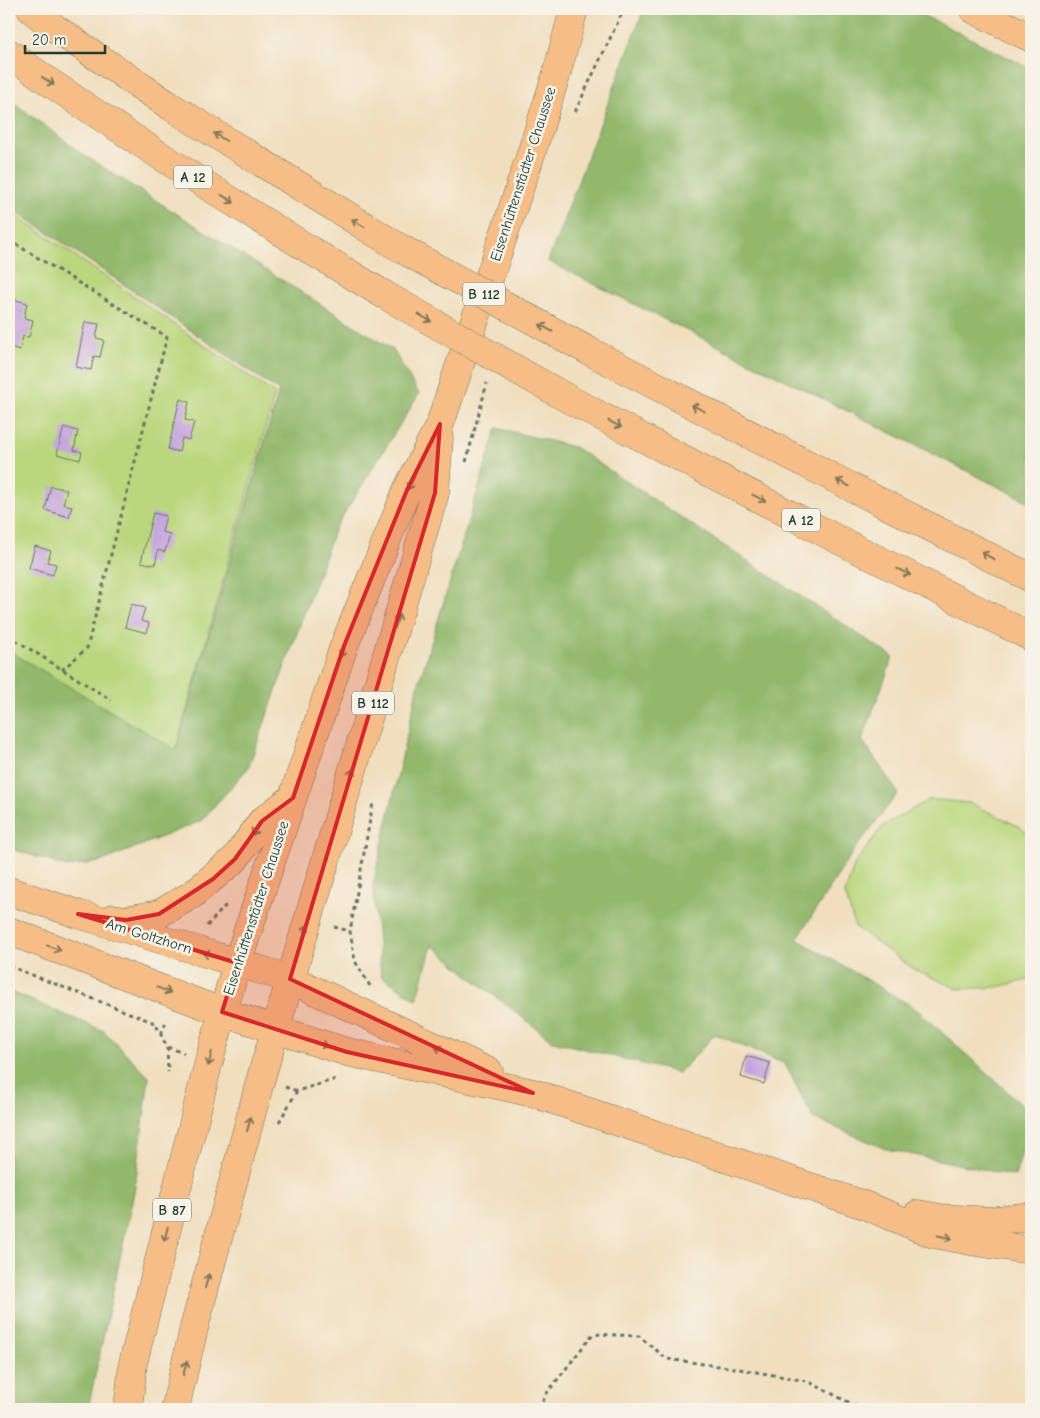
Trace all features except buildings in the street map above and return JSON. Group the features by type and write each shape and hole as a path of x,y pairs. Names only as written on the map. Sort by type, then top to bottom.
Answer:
{"main road":[{"path":"30,9 170,106 400,248 589,351 851,488 1031,578"},
{"name":"Eisenhüttenstädter Chaussee","path":"128,1409 133,1363 209,1061 237,963 344,646 407,490 440,424 528,163 556,76 574,9"},
{"path":"973,9 1031,38"},
{"name":"A 12","path":"9,53 37,74 148,148 382,294 572,401 1031,637"},
{"name":"Eisenhüttenstädter Chaussee","path":"175,1409 194,1328 261,1078 435,493 440,424"},
{"path":"78,914 126,920 159,914 193,894 224,869 235,859 262,821 293,798"},
{"name":"Am Goltzhorn","path":"9,891 290,979 533,1093"},
{"path":"9,931 222,1012 347,1052 533,1093 867,1206 934,1234 1031,1250"},
{"path":"867,1206 940,1218 990,1222 1031,1216"}],"path":[{"path":"575,112 624,9"},
{"path":"9,240 167,337 87,648 62,670"},
{"path":"465,469 487,382"},
{"path":"9,636 111,700"},
{"path":"362,1012 371,987 356,961 350,931 376,794"},
{"path":"9,966 154,1023 167,1047 168,1072"},
{"path":"167,1047 209,1061"},
{"path":"261,1078 297,1091 339,1077 347,1052"},
{"path":"278,1123 297,1091"},
{"path":"539,1409 547,1394 593,1334 639,1336 667,1359 734,1368 807,1381 862,1409"}],"highlighted area":[{"path":"440,424 435,493 290,979 533,1093 347,1052 222,1012 237,963 78,914 126,920 159,914 213,879 235,859 262,821 293,798 344,646 407,490"}],"green space":[{"path":"644,9 906,9 936,21 1031,69 1031,503 548,261"},
{"path":"9,99 85,156 393,350 419,394 335,528 248,768 201,821 100,862 67,867 9,848 9,651 176,750 279,391 9,206"},
{"path":"9,210 275,394 175,752 9,651"},
{"path":"497,428 574,447 893,657 862,740 898,793 854,850 797,939 915,1008 1031,1113 1031,1121 1015,1176 886,1149 813,1118 785,1064 715,1034 679,1073 553,1041 432,945 417,1000 381,976 373,885 418,686"},
{"path":"930,799 970,803 1020,827 1031,837 1031,979 998,987 958,989 915,970 855,927 845,893 855,863 883,826"},
{"path":"9,991 104,1031 149,1077 135,1187 88,1409 9,1409"}]}
